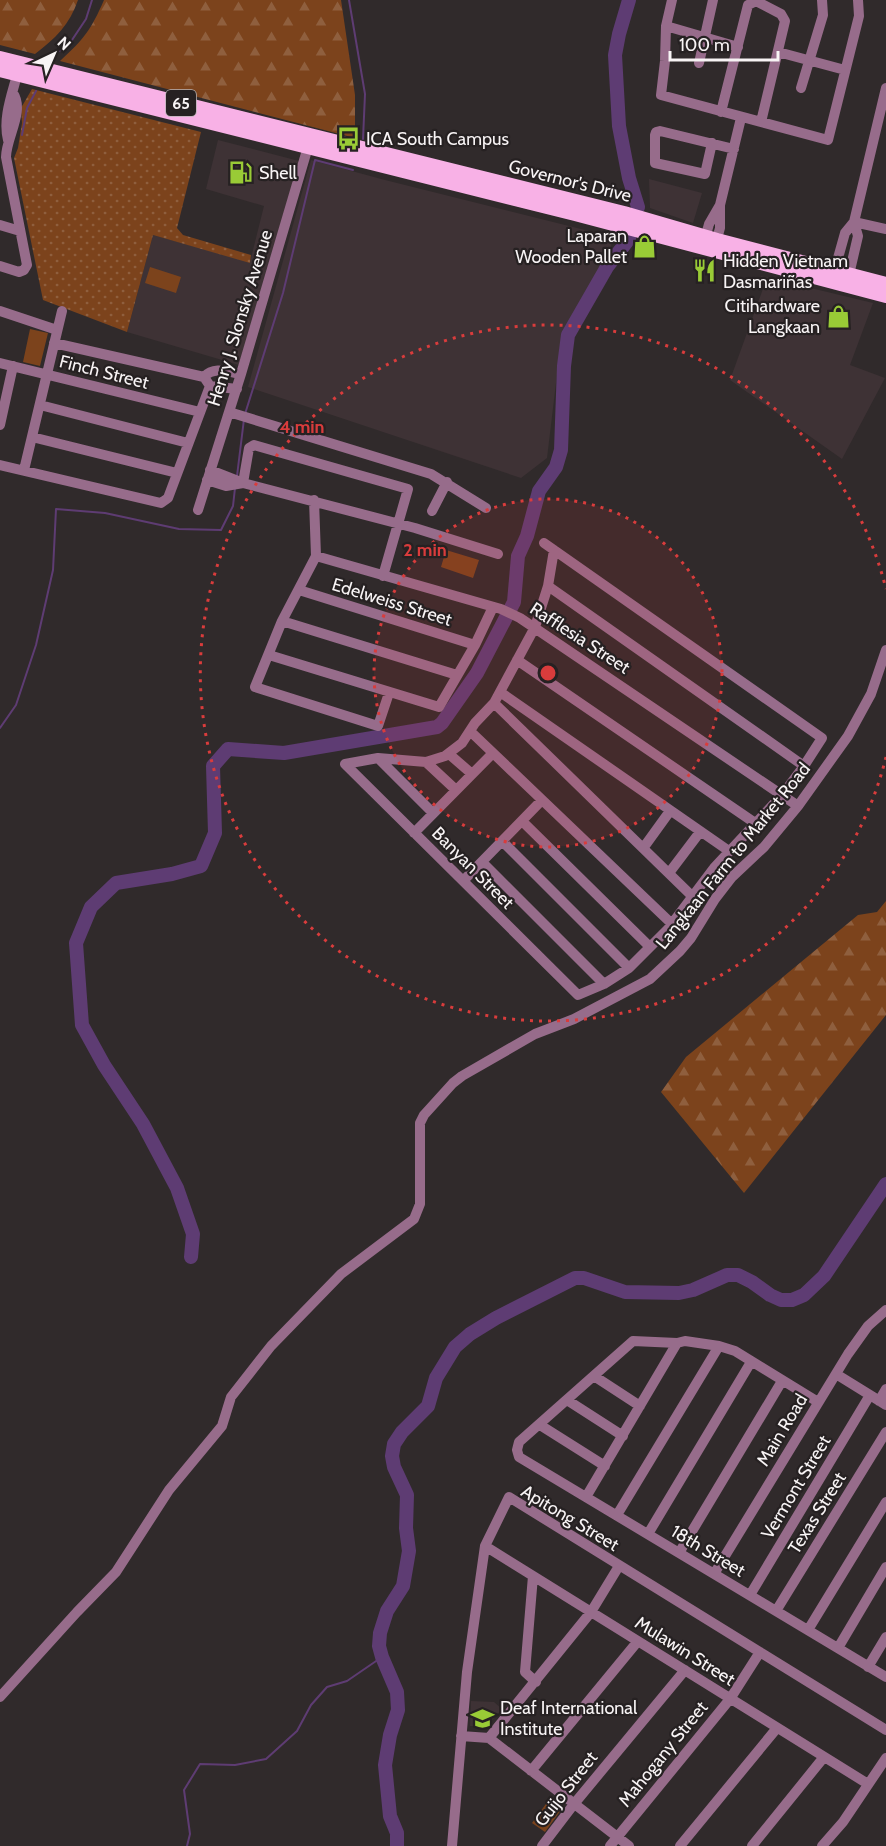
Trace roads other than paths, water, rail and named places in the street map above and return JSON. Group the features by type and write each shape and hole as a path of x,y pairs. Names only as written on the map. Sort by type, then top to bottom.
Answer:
{"main road":[{"name":"Governor's Drive","path":"0,57 18,69"},
{"name":"Governor's Drive","path":"0,70 18,69 310,142 644,234 710,244 848,280 886,296"},
{"name":"Governor's Drive","path":"310,142 648,219 710,244"},
{"name":"Governor's Drive","path":"848,280 886,284"}],"street":[{"path":"672,0 666,26 661,95 828,140 859,16 858,0"},
{"path":"699,63 713,0"},
{"path":"801,88 823,15 822,0"},
{"path":"722,112 748,5 756,1 771,4 785,21 761,122"},
{"path":"666,26 738,47"},
{"path":"778,52 845,70"},
{"path":"0,266 19,272 27,265 5,144 10,98 18,69"},
{"path":"833,276 845,233 854,222 886,88"},
{"path":"710,244 720,227 720,205 741,118"},
{"path":"712,143 705,174 655,163 656,132 660,131 712,143 734,149"},
{"name":"Henry J. Slonsky Avenue","path":"198,510 237,389 310,142"},
{"path":"0,185 12,188"},
{"path":"854,222 886,230"},
{"path":"848,280 858,236 854,222"},
{"path":"0,225 20,231"},
{"path":"839,252 854,256"},
{"path":"0,311 57,330"},
{"path":"24,470 62,311"},
{"path":"54,343 207,381 227,389 237,389"},
{"name":"Finch Street","path":"0,363 201,412"},
{"path":"0,425 13,366"},
{"path":"0,465 161,503 165,502 201,412 211,371 220,370 241,374"},
{"path":"40,405 188,442"},
{"path":"229,412 428,473 486,508"},
{"path":"32,437 177,473"},
{"path":"243,483 247,453 254,445 408,489 383,576"},
{"path":"209,475 314,500 498,554"},
{"path":"432,511 447,483"},
{"path":"314,500 316,556 282,621 255,687 378,726 389,693"},
{"path":"482,862 604,984 629,968 672,924 729,851 783,794 822,738 544,543"},
{"path":"378,758 426,762 449,754 462,742 494,703 535,627 548,586 554,550"},
{"name":"Rafflesia Street","path":"316,556 497,608 520,618 798,806"},
{"path":"548,586 804,766"},
{"name":"Edelweiss Street","path":"299,590 475,645"},
{"path":"269,655 440,707 497,608"},
{"path":"282,621 457,675"},
{"name":"Langkaan Farm to Market Road","path":"0,1697 116,1572 169,1490 222,1426 231,1397 270,1346 341,1274 414,1219 420,1204 418,1130 424,1115 462,1076 535,1034 574,1019 650,979 691,938 715,899 732,877 764,847 798,806 848,736 871,694 886,650"},
{"path":"517,660 755,823"},
{"path":"500,692 729,851"},
{"path":"494,703 692,896"},
{"path":"470,730 672,924"},
{"path":"414,832 493,753"},
{"path":"449,754 472,774"},
{"path":"378,758 433,813"},
{"name":"Banyan Street","path":"378,758 345,764 578,995 604,984"},
{"path":"426,762 456,790"},
{"path":"463,881 542,800"},
{"path":"644,847 670,811"},
{"path":"522,821 650,947"},
{"path":"669,873 700,832"},
{"path":"502,841 629,968"},
{"name":"Main Road","path":"714,1574 858,1339 868,1326 886,1310"},
{"path":"605,1466 540,1425 633,1341 677,1343 685,1341 735,1351 818,1402"},
{"path":"586,1497 677,1343"},
{"path":"617,1515 719,1346"},
{"path":"648,1534 752,1362"},
{"path":"836,1374 878,1400"},
{"path":"594,1376 640,1406"},
{"path":"679,1553 782,1381"},
{"name":"Vermont Street","path":"750,1595 886,1389"},
{"path":"567,1400 623,1436"},
{"name":"18th Street","path":"540,1425 519,1442 516,1450 519,1456 886,1677"},
{"name":"Texas Street","path":"776,1611 886,1432"},
{"name":"Apitong Street","path":"452,1846 467,1672 485,1546 509,1497 886,1730"},
{"path":"807,1630 886,1502"},
{"name":"Mulawin Street","path":"485,1546 868,1784"},
{"path":"489,1738 591,1612 619,1566"},
{"path":"838,1648 886,1567"},
{"path":"533,1576 525,1672 536,1682"},
{"path":"868,1667 886,1637"},
{"path":"531,1771 638,1641"},
{"name":"Mahogany Street","path":"614,1842 730,1699 760,1652"},
{"name":"Guijo Street","path":"542,1846 685,1670"},
{"path":"680,1846 777,1728"},
{"path":"461,1736 489,1738 574,1804 614,1842 629,1846"},
{"path":"752,1846 824,1757"},
{"path":"822,1846 843,1822 886,1758"}],"waterway":[{"path":"45,59 68,46 86,19 92,0"},
{"path":"349,0 365,94 363,139"},
{"path":"629,0 615,55 619,126 629,178 638,207"},
{"path":"22,135 27,108 36,91"},
{"path":"245,414 283,293 315,160 353,170"},
{"path":"191,1257 193,1234 177,1188 143,1124 104,1065 82,1025 76,943 91,907 116,883 172,874 201,866 215,833 213,766 228,749 284,753 437,727 442,723 477,673 514,602 518,556 527,536 539,491 556,467 561,450 564,366 568,335 607,267 629,239"},
{"path":"237,476 244,419"},
{"path":"0,728 16,705 36,645 53,570 56,509 105,513 179,529 221,530 233,506 235,488"},
{"path":"397,1846 397,1833 390,1816 385,1765 390,1735 398,1710 397,1692 379,1646 380,1633 387,1611 403,1586 409,1551 406,1528 407,1495 394,1467 392,1456 394,1444 402,1432 428,1406 436,1378 455,1347 470,1334 496,1318 575,1278 584,1278 625,1292 679,1293 693,1290 727,1275 738,1275 770,1295 781,1300 792,1300 804,1295 824,1276 886,1184"},
{"path":"187,1846 190,1834 184,1790 200,1764 235,1765 266,1759 297,1731 311,1705 327,1687 347,1681 382,1657"}],"place":[{"name":"ICA South Campus","path":"348,139"},
{"name":"Shell","path":"241,173"},
{"name":"Laparan Wooden Pallet","path":"645,246"},
{"name":"Hidden Vietnam Dasmariñas","path":"705,271"},
{"name":"Citihardware Langkaan","path":"838,316"},
{"name":"Deaf International Institute","path":"482,1718"}]}
